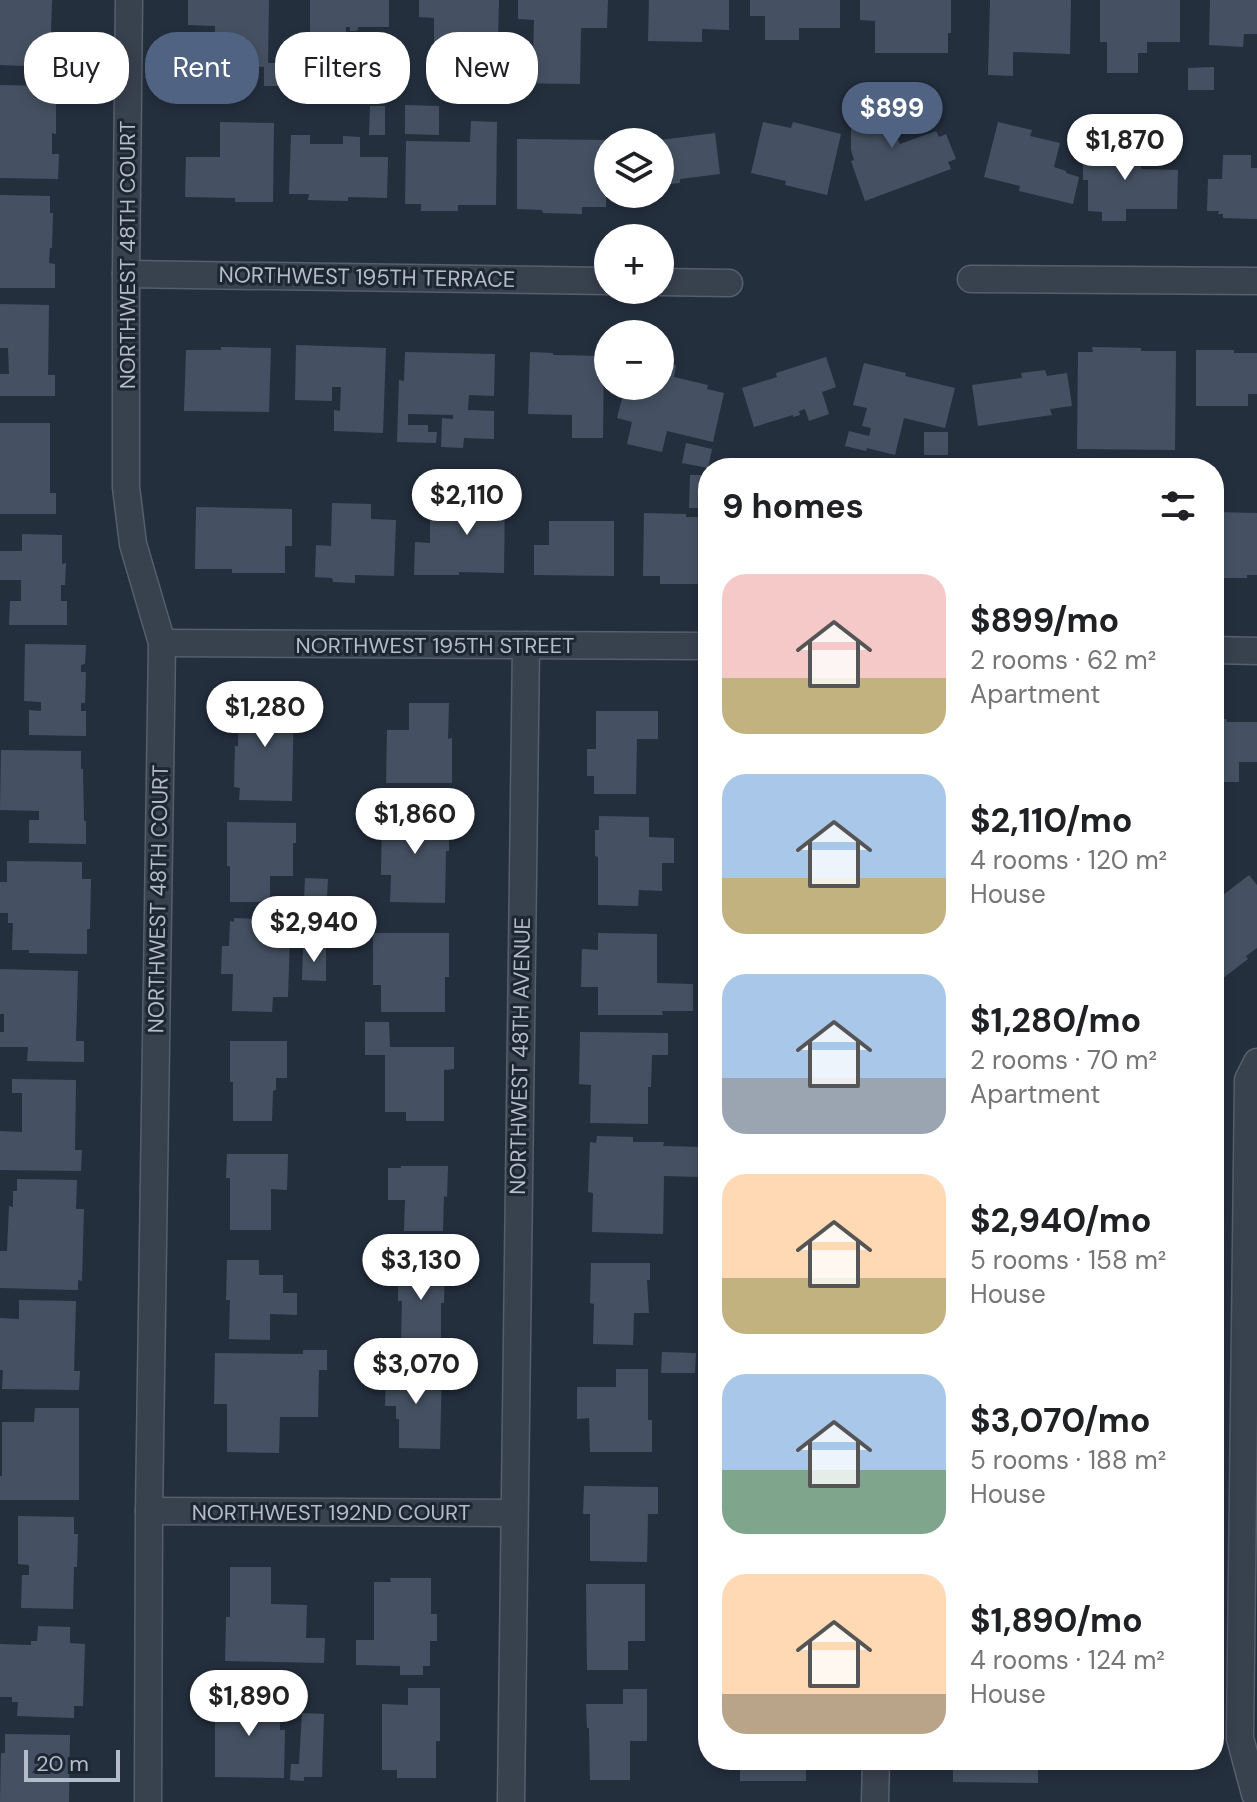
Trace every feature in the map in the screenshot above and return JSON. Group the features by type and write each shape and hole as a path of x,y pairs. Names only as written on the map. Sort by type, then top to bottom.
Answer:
{"street":[{"name":"NORTHWEST 48TH COURT","path":"129,0 126,487 133,544 162,643 149,1511 148,1802"},
{"name":"NORTHWEST 195TH TERRACE","path":"126,274 594,281"},
{"path":"971,279 1257,281"},
{"path":"674,282 729,283"},
{"name":"NORTHWEST 195TH STREET","path":"162,643 698,646"},
{"name":"NORTHWEST 48TH AVENUE","path":"511,1802 526,645"},
{"path":"1224,650 1257,651"},
{"path":"1256,1795 1240,1738 1248,1080 1257,1062"},
{"name":"NORTHWEST 192ND COURT","path":"149,1511 514,1513"},
{"path":"875,1802 876,1770"}],"building":[{"path":"0,0 52,0 51,32 24,32 24,66 0,65"},
{"path":"188,0 269,0 268,63 275,63 275,86 264,86 264,67 259,67 259,32 215,32 215,26 188,25"},
{"path":"310,0 389,0 389,27 358,27 358,30 350,31 350,27 346,27 346,32 310,32"},
{"path":"419,0 499,0 498,32 434,32 434,18 419,17"},
{"path":"518,0 608,0 607,28 581,28 580,84 538,83 538,32 534,32 534,20 518,19"},
{"path":"649,0 729,0 729,30 702,29 702,42 648,41"},
{"path":"750,0 840,0 840,28 799,28 799,40 765,40 765,16 750,16"},
{"path":"860,0 951,0 948,53 875,53 875,21 860,20"},
{"path":"990,0 1071,0 1070,54 1013,52 1013,76 988,75"},
{"path":"1100,0 1180,0 1180,42 1147,42 1147,53 1138,53 1138,73 1107,73 1107,42 1100,42"},
{"path":"1210,0 1257,0 1257,34 1244,34 1243,47 1209,45"},
{"path":"1214,67 1214,90 1188,90 1188,68"},
{"path":"0,85 24,85 24,104 56,104 52,154 59,154 58,179 0,178"},
{"path":"851,99 894,99 898,132 895,133 900,144 936,131 939,137 946,134 956,159 948,162 951,169 865,201 851,161 854,160 851,150"},
{"path":"405,105 439,106 439,135 405,134"},
{"path":"370,106 385,106 385,135 369,135"},
{"path":"471,121 497,122 496,205 458,205 458,211 421,211 421,204 405,204 406,141 470,142"},
{"path":"220,122 274,123 273,202 185,197 186,157 220,157"},
{"path":"763,122 791,128 793,122 841,134 827,195 751,173"},
{"path":"998,122 1032,130 1030,136 1060,143 1054,167 1079,177 1073,204 1019,191 1020,186 984,177"},
{"path":"715,133 720,174 680,179 680,183 674,184 674,138"},
{"path":"291,135 310,135 310,144 343,144 343,136 360,137 360,157 388,157 387,198 308,200 309,194 289,194"},
{"path":"517,139 594,140 594,207 582,207 582,214 517,209"},
{"path":"1083,145 1141,146 1141,169 1178,170 1177,209 1126,209 1126,221 1102,221 1102,212 1088,211 1088,180 1083,180"},
{"path":"1223,155 1251,155 1251,168 1257,168 1257,219 1223,218 1219,211 1207,211 1208,179 1222,179"},
{"path":"0,195 50,196 50,213 53,213 49,263 55,264 55,288 0,288"},
{"path":"0,304 49,305 48,375 55,375 55,396 0,396 0,374 9,374 8,348 0,348"},
{"path":"296,345 386,348 383,433 334,431 334,410 340,411 341,387 332,387 332,401 295,400"},
{"path":"221,347 271,348 269,412 184,411 186,350 221,350"},
{"path":"1092,347 1176,351 1175,450 1077,449 1078,352 1093,352"},
{"path":"1196,350 1257,353 1257,394 1248,394 1248,406 1196,406"},
{"path":"405,352 495,354 494,396 469,395 468,410 494,411 494,439 464,438 463,448 441,447 442,418 453,419 453,415 408,414 408,425 428,425 428,432 437,432 436,443 397,442 399,380 404,381"},
{"path":"530,352 594,356 594,400 603,400 603,438 572,438 572,415 528,414"},
{"path":"826,357 836,387 822,392 829,414 809,421 805,409 799,411 800,415 754,427 742,388"},
{"path":"864,363 955,388 945,428 904,418 895,455 845,446 849,431 869,436 871,428 862,426 867,408 853,405"},
{"path":"1045,370 1047,376 1067,373 1072,406 1050,409 1052,415 978,426 972,385 1022,378 1021,373"},
{"path":"674,377 708,385 707,389 724,393 713,442 667,431 662,452 627,444 632,422 617,418 622,400 674,400"},
{"path":"0,423 50,423 50,493 56,493 56,514 0,514"},
{"path":"924,432 948,432 948,455 924,455"},
{"path":"686,443 712,449 710,458 698,458 698,466 682,463"},
{"path":"690,475 698,475 698,508 689,508"},
{"path":"459,487 505,487 504,573 414,575 415,542 430,543 430,518 459,519"},
{"path":"332,503 371,504 371,519 396,520 394,576 355,575 355,583 315,577 316,545 331,546"},
{"path":"196,507 292,509 292,546 285,546 285,573 195,569"},
{"path":"1224,512 1257,513 1257,575 1247,575 1247,578 1224,578"},
{"path":"644,513 698,517 698,584 660,584 660,576 643,576"},
{"path":"549,521 614,521 614,576 534,575 534,545 549,545"},
{"path":"22,534 62,535 62,564 66,563 61,601 67,601 67,625 9,625 10,601 21,601 21,580 0,580 0,551 22,551"},
{"path":"25,644 86,645 85,664 81,665 81,672 86,672 85,703 81,703 81,711 86,711 86,736 29,735 29,710 41,711 41,702 24,701"},
{"path":"239,697 294,698 292,801 239,800 240,788 234,787"},
{"path":"409,703 449,703 452,783 386,783 387,730 409,730"},
{"path":"596,711 658,711 658,739 637,739 636,794 594,794 594,776 587,776 587,749 596,749"},
{"path":"1224,719 1227,722 1257,722 1257,762 1239,762 1239,782 1224,782"},
{"path":"1,750 81,751 86,844 29,843 29,820 39,820 39,811 0,810"},
{"path":"382,812 449,813 445,903 390,902 391,875 381,875"},
{"path":"599,816 649,817 649,837 674,838 674,863 662,863 662,891 639,890 638,906 598,905 595,830 599,830"},
{"path":"227,822 296,823 293,876 270,876 270,902 230,902"},
{"path":"7,861 82,862 82,879 91,879 87,954 12,950 13,923 8,923 8,913 0,913 0,882 7,882"},
{"path":"1249,875 1257,885 1257,948 1224,977 1224,894"},
{"path":"305,878 328,879 327,899 304,899"},
{"path":"234,918 287,920 286,936 290,937 288,997 273,997 272,1012 232,1011 233,974 221,974 222,946 229,946 230,921 234,922"},
{"path":"373,933 449,933 445,1012 381,1012 381,985 373,985"},
{"path":"598,933 657,934 657,983 693,984 693,1011 662,1011 663,1015 598,1015 598,987 581,987 582,949 598,950"},
{"path":"303,947 326,948 326,981 302,980"},
{"path":"0,969 78,971 76,1041 84,1041 84,1062 27,1061 28,1047 0,1047 4,1014 0,1014"},
{"path":"365,1022 389,1022 390,1047 454,1047 454,1069 444,1070 444,1121 406,1121 406,1112 385,1112 385,1055 365,1055"},
{"path":"580,1032 668,1033 668,1055 652,1055 648,1124 590,1123 591,1085 579,1084"},
{"path":"230,1041 287,1041 287,1078 276,1078 272,1121 233,1121"},
{"path":"12,1079 76,1080 75,1150 82,1150 81,1171 0,1170 0,1131 22,1132 22,1093 12,1093"},
{"path":"597,1136 633,1137 633,1142 698,1147 698,1177 664,1176 663,1234 592,1232 593,1193 588,1192 590,1142 596,1143"},
{"path":"227,1154 288,1154 287,1190 271,1189 271,1230 230,1230"},
{"path":"448,1166 443,1231 404,1231 405,1200 388,1200 388,1168"},
{"path":"17,1179 77,1180 76,1209 84,1209 82,1281 78,1280 78,1290 0,1288 0,1251 7,1251 9,1206 13,1207"},
{"path":"227,1260 259,1260 259,1275 283,1275 283,1293 297,1293 297,1315 270,1314 270,1340 229,1339"},
{"path":"591,1263 650,1263 650,1280 647,1280 649,1313 634,1313 633,1345 593,1344"},
{"path":"398,1266 445,1266 441,1341 401,1341 402,1301 398,1301"},
{"path":"19,1300 76,1301 74,1371 80,1371 79,1390 2,1389 0,1318 19,1319"},
{"path":"303,1350 327,1350 327,1370 319,1370 318,1417 280,1417 279,1453 227,1452 227,1404 214,1404 215,1353 303,1354"},
{"path":"662,1352 696,1353 695,1373 661,1373"},
{"path":"386,1369 442,1371 440,1449 399,1448 396,1406 385,1406"},
{"path":"616,1369 648,1369 648,1420 652,1420 652,1452 590,1452 589,1418 577,1419 577,1387 616,1387"},
{"path":"35,1408 79,1408 79,1500 0,1500 2,1422 34,1422"},
{"path":"584,1486 658,1487 658,1514 648,1514 647,1562 590,1561 590,1514 583,1514"},
{"path":"18,1516 74,1517 74,1534 78,1534 73,1609 21,1608 22,1575 29,1575 29,1565 18,1564"},
{"path":"230,1567 271,1567 271,1604 307,1605 306,1638 325,1638 324,1663 225,1661 226,1617 230,1617"},
{"path":"390,1578 431,1578 431,1614 437,1614 437,1641 430,1641 430,1666 423,1666 423,1675 400,1675 400,1666 356,1665 356,1640 374,1640 374,1582 391,1582"},
{"path":"586,1584 645,1584 645,1641 628,1641 628,1670 587,1670"},
{"path":"38,1626 70,1627 70,1643 85,1644 83,1706 74,1706 74,1718 17,1716 18,1702 12,1702 12,1697 0,1697 0,1644 31,1645 31,1641 37,1641"},
{"path":"408,1688 440,1688 436,1778 397,1778 397,1770 382,1770 382,1704 408,1705"},
{"path":"623,1689 647,1689 647,1741 630,1741 630,1780 590,1780 586,1704 623,1704"},
{"path":"215,1697 280,1697 280,1730 285,1730 284,1778 215,1777"},
{"path":"302,1713 324,1714 322,1777 290,1780 291,1764 299,1764"},
{"path":"5,1734 70,1735 69,1802 0,1802 1,1753 5,1753"},
{"path":"740,1770 806,1770 806,1781 740,1781"},
{"path":"953,1770 1038,1770 1038,1783 953,1782"}]}
